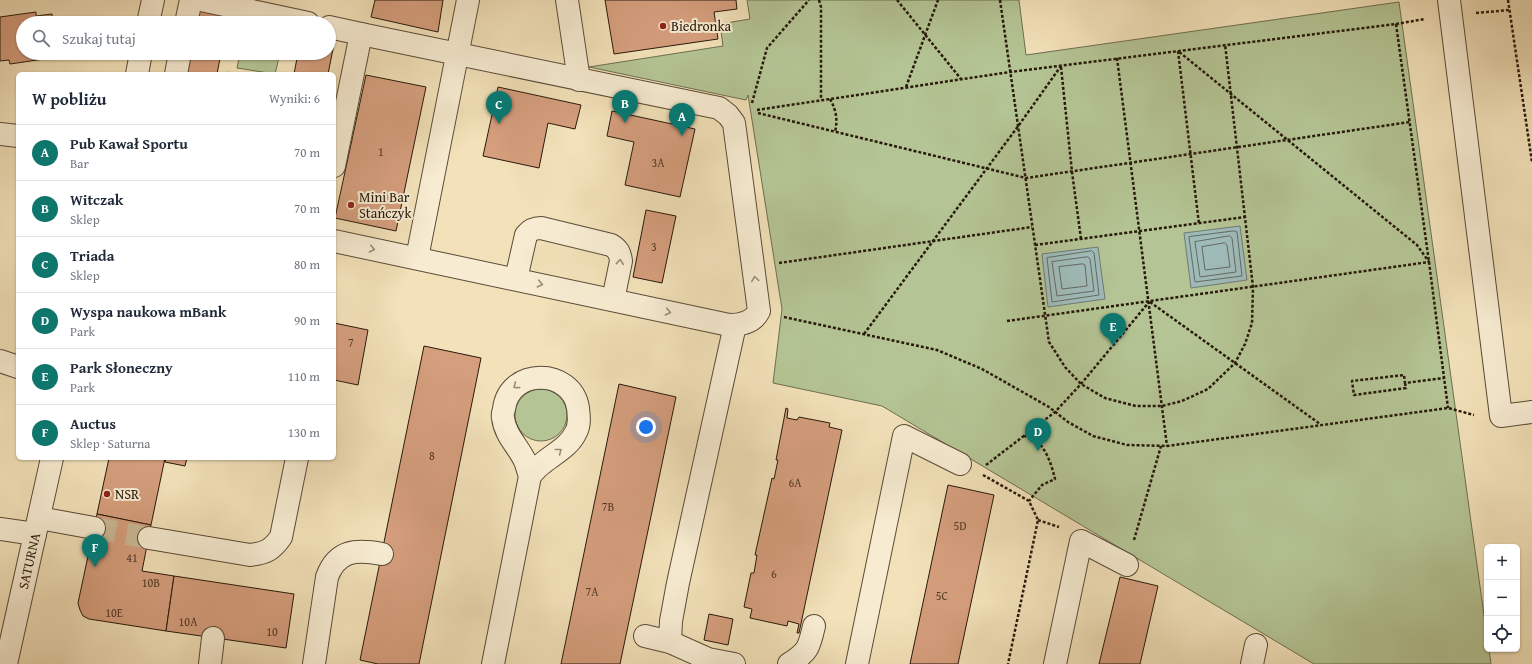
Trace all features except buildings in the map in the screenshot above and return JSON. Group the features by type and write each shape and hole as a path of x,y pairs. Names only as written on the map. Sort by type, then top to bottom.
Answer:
{"street":[{"path":"150,16 153,0"},
{"path":"187,16 190,0"},
{"path":"201,0 275,16"},
{"path":"417,258 468,0"},
{"path":"567,0 579,80"},
{"path":"1449,0 1501,416 1532,412"},
{"path":"336,29 456,55 719,108 728,115 734,123 759,307 757,315 753,318 743,324 729,325 336,241"},
{"path":"336,156 360,34"},
{"path":"137,72 140,60"},
{"path":"176,72 179,60"},
{"path":"0,134 16,136"},
{"path":"516,279 526,235 530,230 541,228 611,245 617,248 620,255 620,260 613,300"},
{"path":"670,642 671,621 678,583 735,325"},
{"path":"0,362 16,366"},
{"path":"857,664 904,436 968,468"},
{"name":"SATURNA","path":"6,664 52,460"},
{"path":"149,538 250,555 262,554 274,547 281,537 297,460"},
{"path":"493,664 530,476"},
{"path":"0,529 37,526 94,528"},
{"path":"1055,664 1081,541 1127,565"},
{"path":"314,664 327,578 331,568 337,560 347,554 358,551 382,554"},
{"path":"788,664 799,658 807,650 811,641 814,626"},
{"path":"645,636 670,642 707,662 734,664"},
{"path":"210,664 213,638"}],"path":[{"path":"752,105 767,48 809,0"},
{"path":"819,0 821,7 821,100"},
{"path":"897,0 961,79"},
{"path":"906,88 938,0"},
{"path":"1000,0 1049,342 1065,367 1081,384 1105,398 1136,406 1162,406 1182,401 1208,389 1234,363 1245,344 1252,323 1253,287 1225,44"},
{"path":"1508,0 1532,162"},
{"path":"783,317 937,350 982,369 1055,412 1068,422 1094,436 1127,445 1167,446 1320,424 1448,408 1430,262 1410,122 1396,24 1225,44 1010,72 750,111 1026,178 1410,122"},
{"path":"1178,50 1417,245 1430,262"},
{"path":"1178,50 1199,224"},
{"path":"1117,58 1132,163 1167,446"},
{"path":"864,334 1061,66"},
{"path":"1061,66 1081,240"},
{"path":"830,99 837,114 836,132"},
{"path":"1035,245 1245,217"},
{"path":"777,263 1032,227"},
{"path":"1007,321 1430,262"},
{"path":"1149,302 1320,424"},
{"path":"968,468 1023,436 1055,412 1081,384 1149,302"},
{"path":"1404,374 1405,383 1406,388 1354,396 1352,381 1404,374"},
{"path":"1405,383 1444,378"},
{"path":"1023,436 1032,437 1039,443 1051,463 1055,479 1042,486 1029,501"},
{"path":"1127,565 1161,446"},
{"path":"968,468 1029,501 1038,520 1008,664"}],"green space":[{"path":"747,0 1019,0 1026,55 1399,2 1484,615 1484,652 1489,652 1491,664 1314,664 882,406 773,383 782,309 748,95 746,100 589,67 723,46 720,24 750,19"},
{"path":"239,60 278,60 275,72 262,72 237,68"},
{"path":"541,389 555,393 563,401 567,415 563,429 555,437 541,441 527,437 519,429 515,415 519,401 527,393"}],"water":[{"path":"1240,226 1247,280 1191,288 1184,233"},
{"path":"1098,247 1105,299 1048,307 1042,254"}],"tunnel":[{"path":"94,528 149,538"}],"place":[{"name":"Biedronka","path":"663,26"},
{"name":"Witczak","path":"625,123"},
{"name":"Triada","path":"499,124"},
{"name":"Pub Kawał Sportu","path":"682,136"},
{"name":"Mini Bar Stańczyk","path":"351,205"},
{"name":"Park Słoneczny","path":"1113,346"},
{"name":"Wyspa naukowa mBank","path":"1038,451"},
{"name":"NSR","path":"107,494"},
{"name":"Auctus","path":"95,567"}]}
